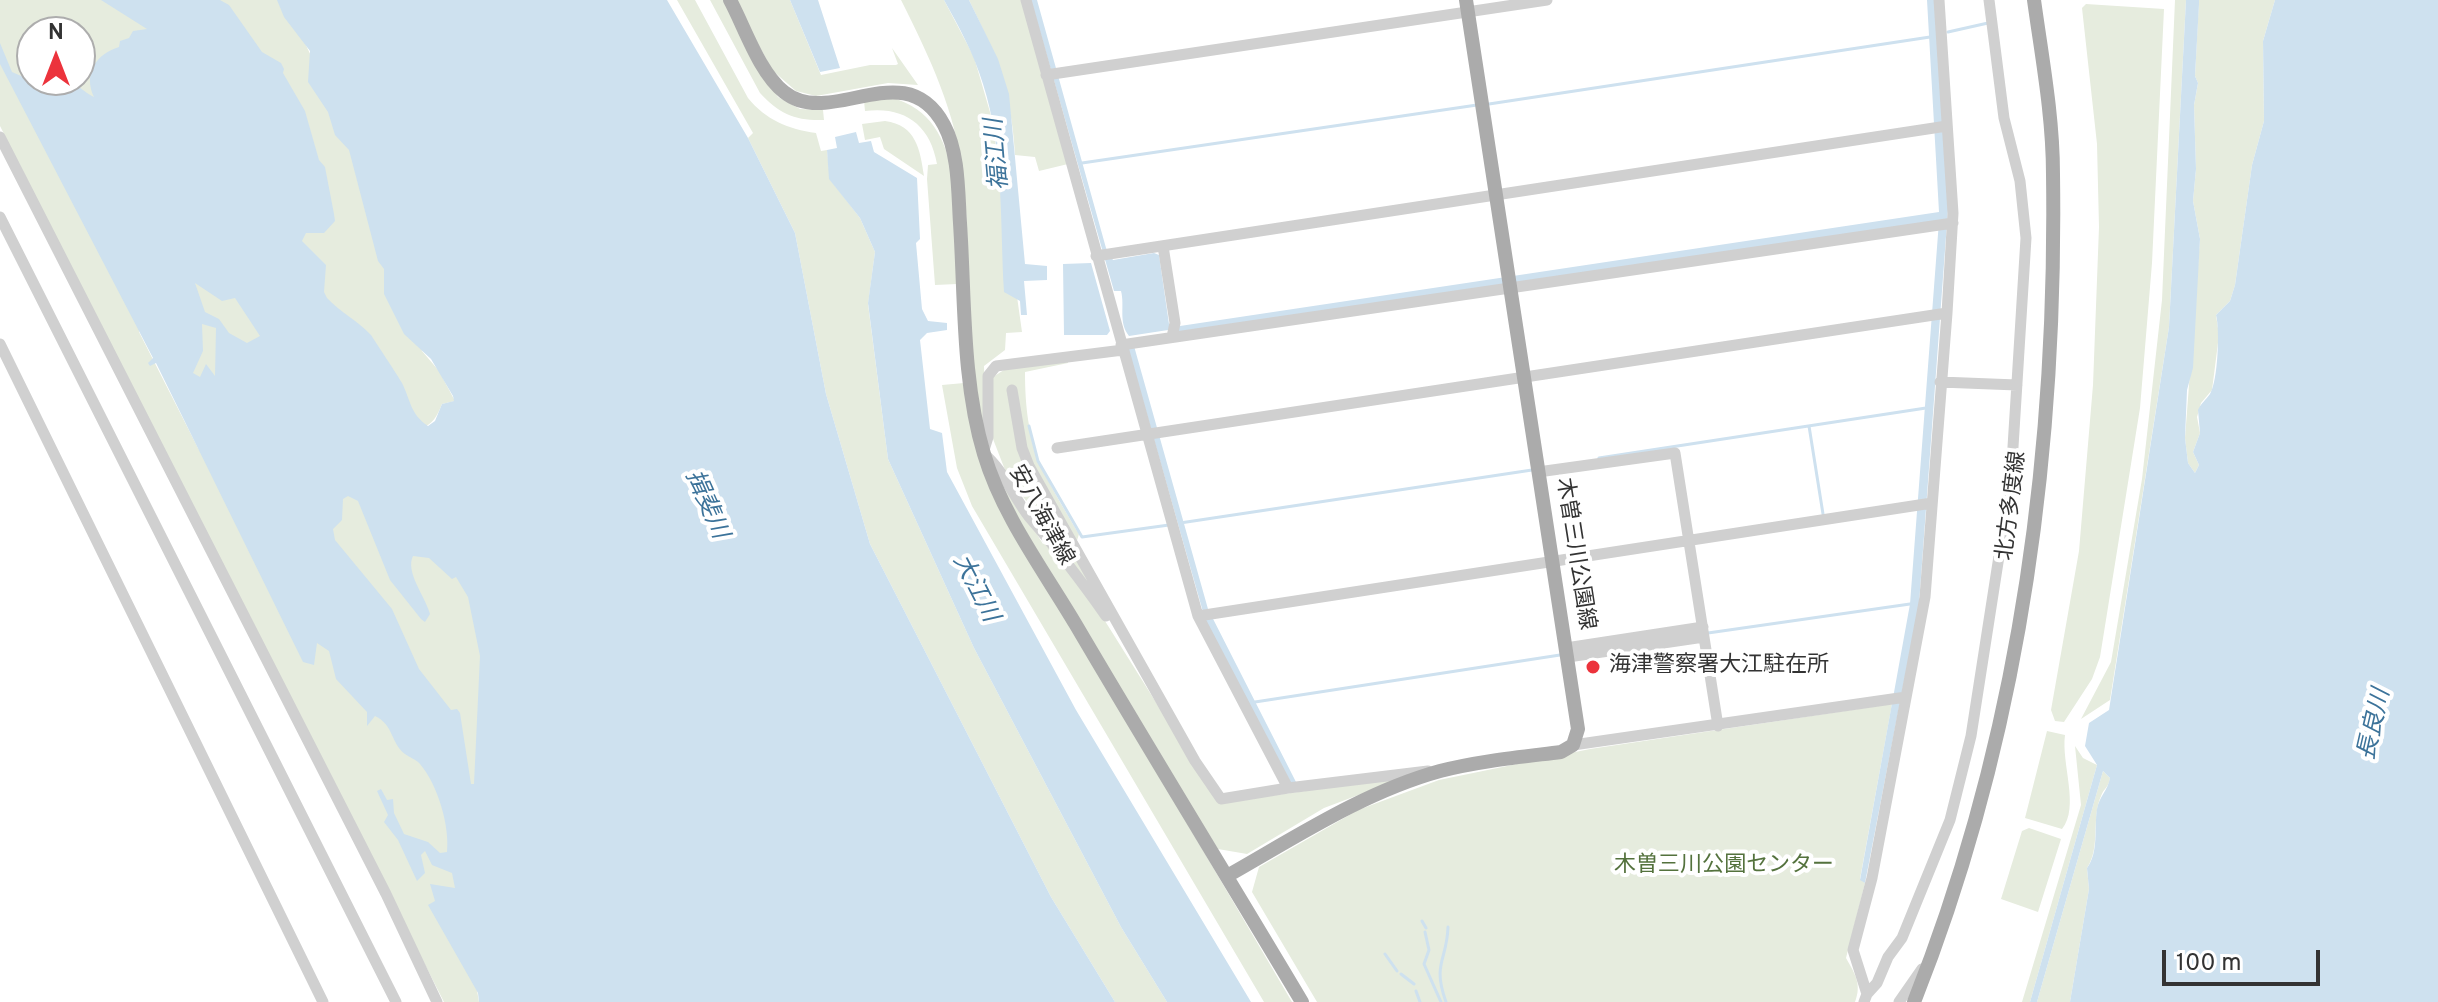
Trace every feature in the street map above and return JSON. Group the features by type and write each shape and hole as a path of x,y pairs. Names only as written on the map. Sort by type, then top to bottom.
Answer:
{"main road":[{"name":"安八海津線","path":"730,0 771,76 783,91 802,101 820,104 881,91 895,92 912,96 931,107 944,125 957,178 970,378 983,453 1003,500 1302,1002"},
{"name":"北方多度線","path":"1914,1002 1934,952 1991,762 2010,680 2036,515 2049,345 2053,173 2034,0"},
{"name":"木曽三川公園線","path":"1467,6 1578,729 1573,745"},
{"path":"1227,876 1351,806 1442,771 1561,752 1573,745"}],"street":[{"path":"1026,0 1051,74 1103,255 1122,347 1152,433 1204,615 1288,788"},
{"path":"1051,74 1467,6 1547,0"},
{"path":"1865,998 1853,950 1872,878 1900,698 1925,597 1947,223 1939,0"},
{"path":"1865,998 1902,938 1950,820 1971,736 2001,565 2011,479 2025,227 2020,181 2004,118 1989,0"},
{"path":"1103,255 1942,126"},
{"path":"0,137 373,868 437,1002"},
{"path":"0,217 396,1002"},
{"path":"1124,640 1045,532 1030,517 997,464 983,453 988,437 988,376 996,366 1122,347 1173,331 1510,281 1947,223"},
{"path":"1163,246 1173,331"},
{"path":"1057,448 1940,314"},
{"path":"0,344 323,1002"},
{"path":"1940,382 2017,385"},
{"path":"1012,390 1022,448 1029,466 1124,640 1195,761 1221,799 1405,771 1442,771"},
{"path":"1538,472 1675,453 1718,726"},
{"path":"1204,615 1931,504"},
{"path":"1567,653 1703,632"},
{"path":"1573,745 1900,698"},
{"path":"1899,1002 1934,952"}],"green space":[{"path":"0,0 112,0 146,22 201,103 139,332 198,448 323,634 442,787 479,1002 444,1002 0,126"},
{"path":"193,0 285,0 351,142 422,351 439,371 455,401 442,404 434,419 421,429 334,330"},
{"path":"677,0 695,0 755,106 778,122 816,133 821,151 827,150 830,179 860,218 875,252 868,304 888,459 974,648 1121,927 1167,1002 1115,1002 1051,897 870,544 826,394 795,233 748,138 753,133"},
{"path":"710,0 724,0 778,97 800,109 823,110 824,120 789,115 760,93"},
{"path":"735,0 790,0 821,75 870,65 896,65 892,48 918,85 888,83 816,96 796,91 772,70"},
{"path":"901,0 944,0 974,57 992,119 1022,332 1006,333 1005,350 984,366 985,433 978,402 971,338 966,209 960,153 940,86"},
{"path":"969,0 1021,0 1068,164 1039,171 1035,157 1015,155 1001,75"},
{"path":"2175,0 2186,0 2169,327 2110,700 2081,719 2111,662 2142,479 2162,300"},
{"path":"2199,0 2275,0 2263,41 2264,121 2252,165 2235,285 2230,301 2216,315 2219,335 2212,390 2201,403 2197,417 2200,433 2193,452 2199,465 2195,473 2188,463 2185,438 2200,239 2193,201"},
{"path":"2086,4 2164,9 2152,263 2140,408 2100,657 2092,679 2064,722 2055,721 2051,710 2079,551 2093,385 2099,227 2097,144 2082,8"},
{"path":"892,98 917,109 934,127 946,149 955,203 957,284 935,285 927,179 928,165 937,164 928,138 921,128 903,115 879,110 865,111 864,101"},
{"path":"885,121 904,127 915,140 924,176 884,149 880,137 865,140 862,124"},
{"path":"193,248 270,337 239,372 192,383"},
{"path":"1068,360 1068,363 1025,372 1026,398 1028,421 1038,458 1079,534 1076,544 1019,447 1100,601 1007,475 993,439 993,377 1007,368"},
{"path":"964,383 998,501 1292,1002 1264,1002 972,506 957,468 942,385"},
{"path":"997,470 1043,544 1048,541 1095,605 1219,803 1406,777 1324,808 1247,854 1218,849 1153,748 1013,509"},
{"path":"343,482 479,586 486,817 315,505"},
{"name":"木曽三川公園センター","path":"1892,704 1860,879 1865,883 1846,958 1858,984 1855,1002 1317,1002 1252,892 1259,867 1358,810 1439,780 1590,749"},
{"path":"2047,731 2065,735 2070,809 2062,829 2025,818"},
{"path":"2075,746 2083,758 2097,765 2030,1002 2022,1002 2081,805"},
{"path":"2103,771 2110,778 2098,805 2094,851 2087,868 2089,889 2070,1002 2037,1002"},
{"path":"2029,828 2061,839 2038,912 2001,899 2022,831"}],"water":[{"name":"揖斐川","path":"101,0 220,0 229,5 262,52 281,63 283,73 305,111 319,160 325,167 335,221 324,233 306,233 302,241 326,265 324,292 327,298 371,335 402,383 414,412 428,426 435,421 442,404 454,401 453,396 431,359 404,334 384,294 384,269 378,261 349,150 335,135 328,112 308,82 310,51 284,17 277,0 667,0 748,138 795,233 826,394 870,544 1051,897 1115,1002 479,1002 478,993 428,905 435,901 430,884 455,888 452,873 432,865 425,851 421,855 425,873 417,881 398,840 384,822 388,815 377,791 381,789 387,800 393,799 394,813 404,834 428,842 440,853 447,852 445,819 432,783 418,762 400,750 381,720 375,716 367,726 367,712 336,679 329,651 317,643 314,665 303,662 156,363 150,366 148,363 153,358 17,96 96,96 96,63 119,47 120,41 129,38 133,31 147,29","holes":["195,283 222,301 235,298 260,336 247,343 229,333 219,319 205,312","202,324 216,328 215,376 206,364 200,377 193,373 203,351","348,496 358,501 390,580 421,619 425,622 430,614 414,577 413,556 429,558 452,579 456,577 468,597 480,656 474,784 471,784 460,713 457,709 451,710 419,669 392,609 335,540 333,529 342,520 343,499"]},
{"path":"790,0 818,0 840,68 820,72"},
{"name":"福江川","path":"944,0 969,0 998,59 1009,94 1025,264 1047,266 1047,280 1024,281 1027,315 1021,315 1020,301 1004,292 998,160 990,109 975,62"},
{"path":"1031,0 1037,0 1106,248 1113,260 1154,253 1159,255 1169,324 1180,326 1939,212 1927,0 1935,0 1948,209 1919,604 1865,883 1860,880 1910,604 1939,221 1181,332 1168,330 1129,336 1124,325 1121,291 1114,291"},
{"name":"長良川","path":"2186,0 2199,0 2193,201 2200,239 2193,368 2187,390 2185,438 2188,463 2195,473 2199,465 2193,452 2200,433 2198,410 2213,387 2216,367 2216,315 2230,301 2235,285 2252,165 2264,121 2263,41 2275,0 2438,0 2438,1002 2070,1002 2089,889 2087,868 2095,847 2097,809 2110,778 2103,771 2037,1002 2030,1002 2097,765 2085,746 2089,723 2109,710 2169,327"},
{"path":"0,43 12,72 16,74 16,95 0,64"},
{"name":"大江川","path":"856,132 859,143 871,141 874,152 917,178 920,239 916,243 922,309 928,321 947,323 947,330 927,333 920,340 930,429 942,433 947,472 1076,710 1251,1002 1167,1002 1121,927 974,648 888,459 868,303 875,252 860,218 829,179 827,150 837,148 835,137"},
{"path":"1091,263 1110,331 1107,335 1064,335 1063,264"},
{"path":"1134,346 1208,609 1296,782 1289,782 1205,619 1128,348"}],"waterway":[{"path":"1948,32 1988,23"},
{"path":"1489,104 1930,37"},
{"path":"1082,163 1477,105"},
{"path":"1599,458 1926,408"},
{"path":"1029,426 1038,461 1082,537 1169,525"},
{"path":"1809,426 1823,514"},
{"path":"1180,523 1532,470"},
{"path":"1708,633 1910,604"},
{"path":"1255,702 1560,655"},
{"path":"1422,921 1426,928"},
{"path":"1446,1002 1440,970 1448,927"},
{"path":"1425,932 1429,950 1424,964 1441,1002"},
{"path":"1385,954 1397,971"},
{"path":"1401,974 1414,984"},
{"path":"1416,991 1420,1002"}],"place":[{"name":"海津警察署大江駐在所","path":"1593,667"}]}
